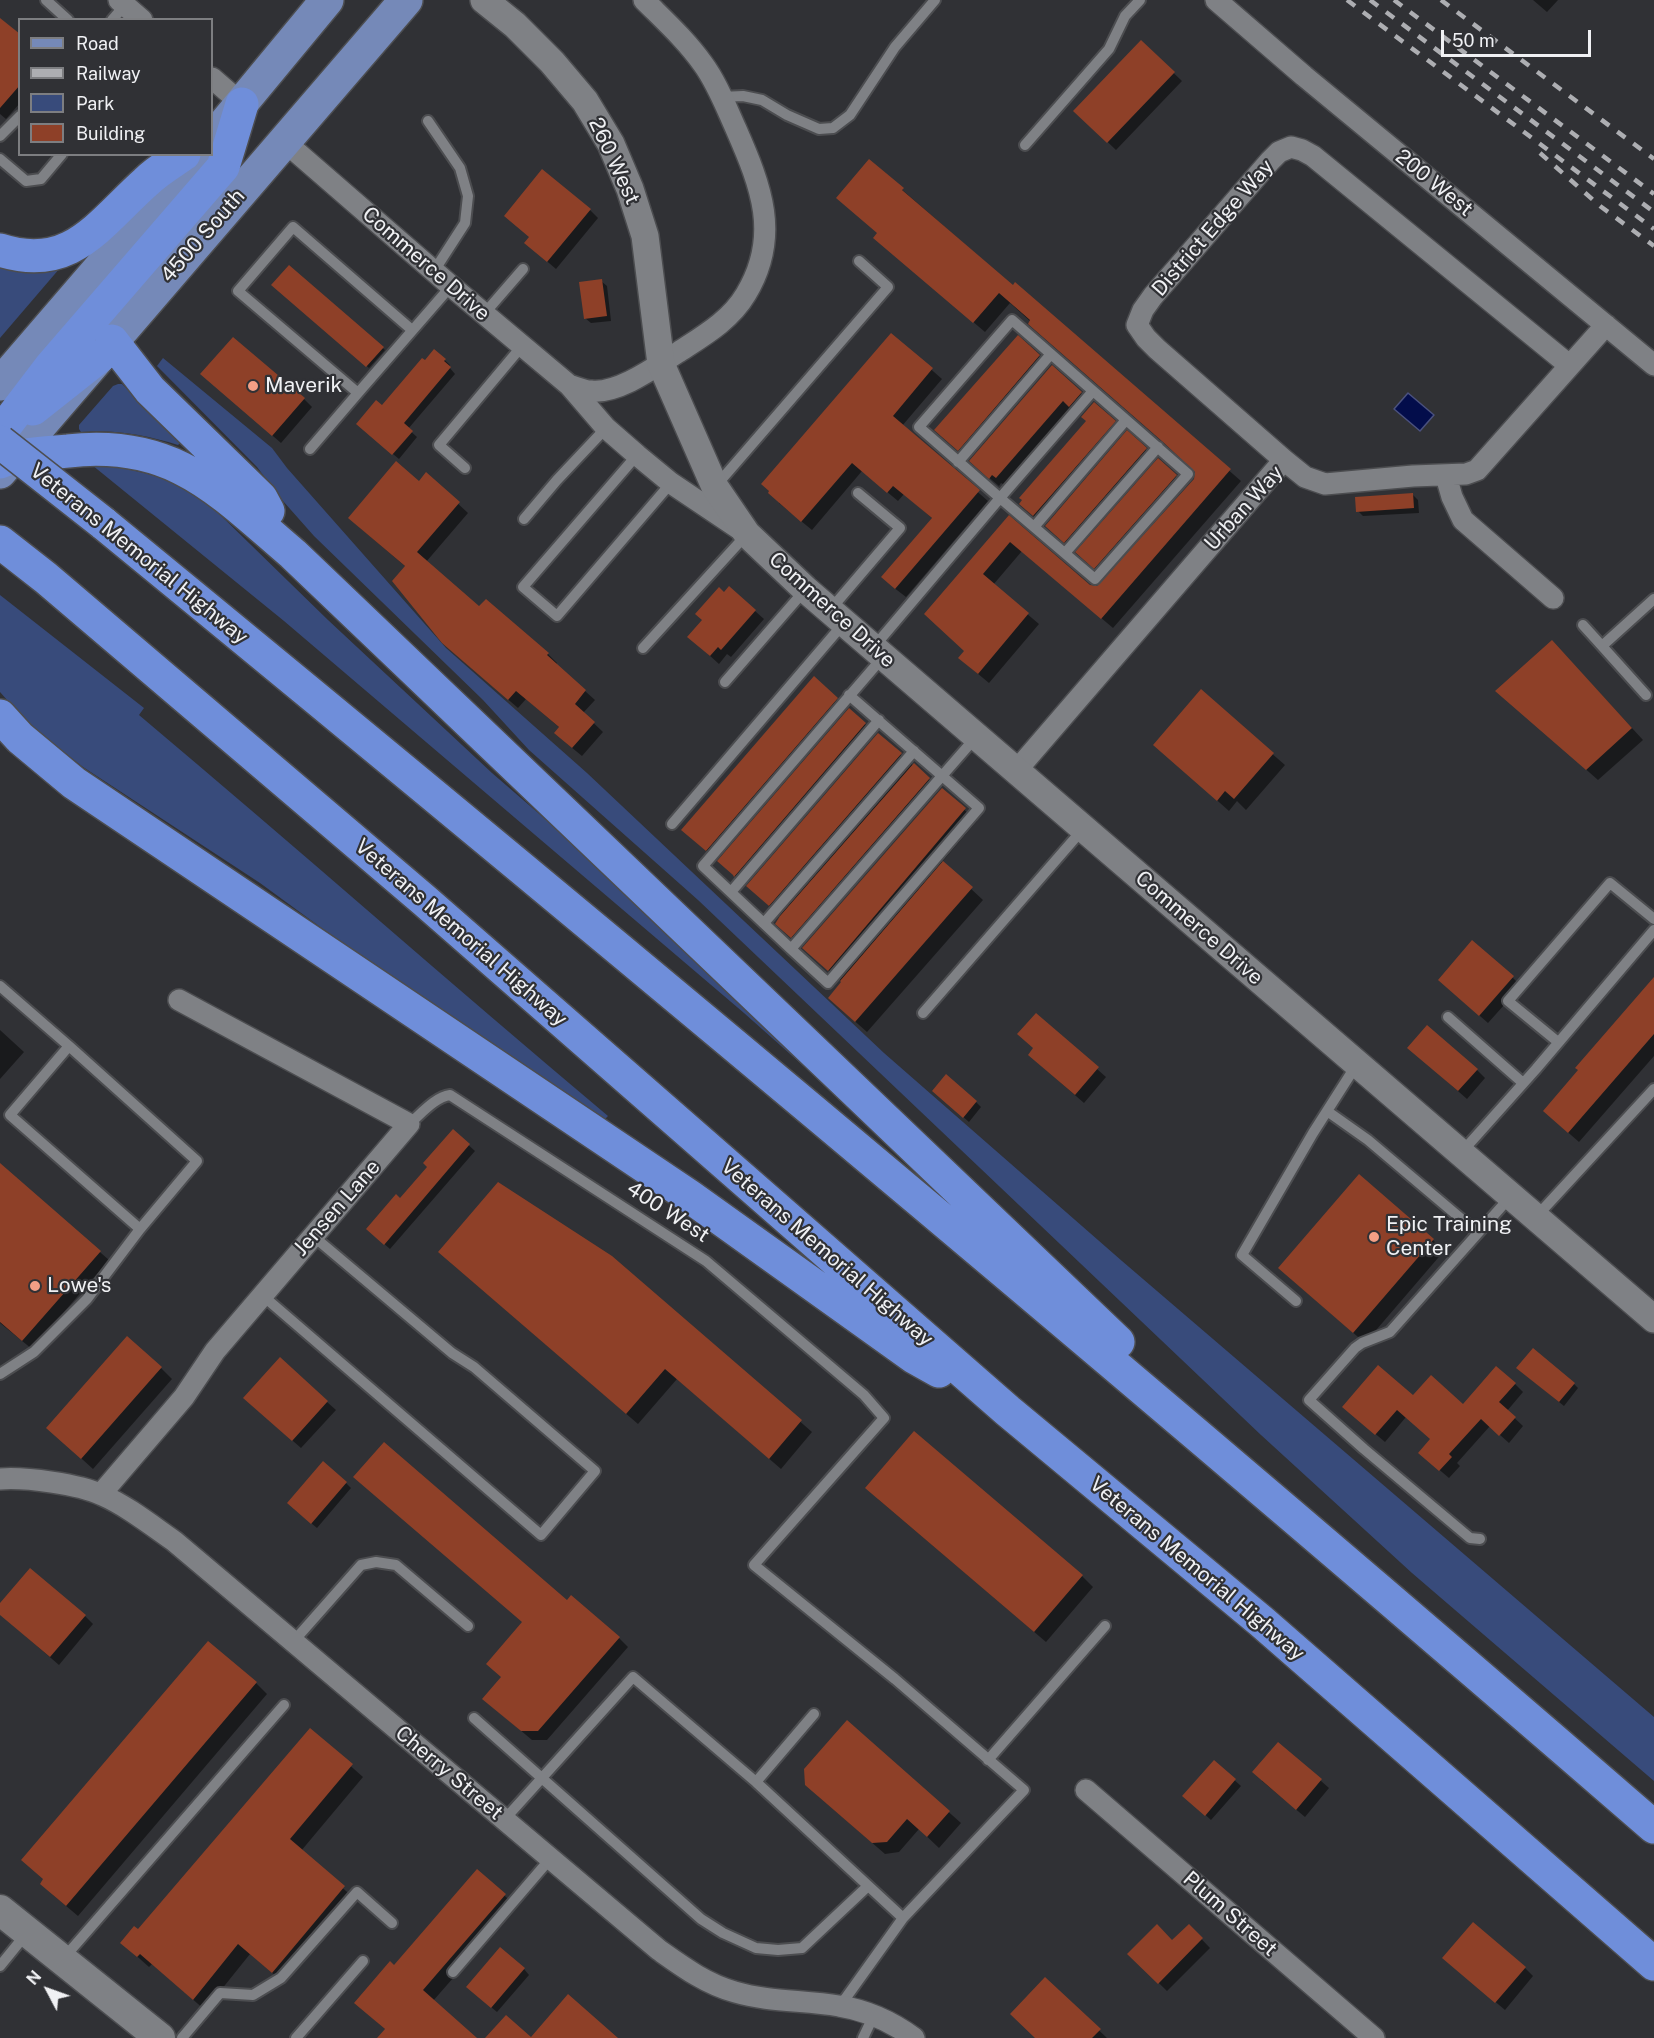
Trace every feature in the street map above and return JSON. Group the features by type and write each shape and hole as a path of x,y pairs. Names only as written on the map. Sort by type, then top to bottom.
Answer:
{"highway":[{"path":"2,450 51,366 223,167 242,104"},
{"path":"0,250 18,256 37,257 67,250 90,235 148,180 181,156"},
{"path":"106,348 261,498 293,554"},
{"path":"2,450 100,448 134,452 173,463 215,487 293,554 1347,1561"},
{"name":"Veterans Memorial Highway","path":"2,450 103,522 480,833 1347,1561 1654,1827"},
{"name":"Veterans Memorial Highway","path":"0,542 46,578 416,893 1008,1411 1262,1622 1654,1964"},
{"path":"0,716 21,738 74,783 689,1196 914,1357 1008,1411"},
{"path":"0,747 23,763 74,783"}],"main road":[{"path":"214,135 327,0"},
{"name":"4500 South","path":"2,450 106,348 406,0"},
{"path":"0,384 196,156"},
{"path":"0,1910 160,2038"}],"street":[{"name":"260 West","path":"484,0 515,25 552,62 585,101 611,144 630,189 645,236 661,364"},
{"path":"644,0 685,41 705,66 722,97 760,190 764,210 765,237 761,258 755,278 736,308 723,321 661,364"},
{"name":"200 West","path":"1216,0 1313,83 1654,364"},
{"path":"119,8 138,18"},
{"path":"213,79 242,104"},
{"name":"Commerce Drive","path":"285,142 569,385 606,428 637,455 671,483 747,534 837,617 1654,1319"},
{"name":"District Edge Way","path":"1284,460 1157,349 1137,325 1143,310 1153,296 1270,161 1291,147 1313,156 1569,366"},
{"name":"Urban Way","path":"1016,771 1284,460 1305,477 1325,484 1413,476 1446,476 1466,474 1477,470 1606,325"},
{"name":"Commerce Drive","path":"569,385 592,392 611,389 661,364 715,487 747,534"},
{"path":"1446,476 1452,497 1463,520 1553,598"},
{"path":"179,1000 409,1124"},
{"name":"Jensen Lane","path":"101,1494 184,1397 215,1351 261,1295 409,1124"},
{"name":"Cherry Street","path":"0,1479 63,1484 101,1494 174,1541 659,1950 694,1975 734,1992 785,2001 840,2006 874,2015 914,2038"},
{"name":"Plum Street","path":"1086,1790 1374,2038"}],"lane":[{"path":"46,0 66,18"},
{"path":"722,97 742,96 762,100 787,115 819,129 833,128 850,115 895,47 935,0"},
{"path":"1025,145 1109,49 1125,16 1140,0"},
{"path":"1,135 18,118"},
{"path":"428,121 459,168 468,196 465,223 434,271"},
{"path":"0,159 26,181 41,179 60,156"},
{"path":"358,393 238,291 293,227 412,330"},
{"path":"715,487 888,287 859,261"},
{"path":"484,314 523,269"},
{"path":"310,449 451,286"},
{"path":"1012,320 1093,391 1188,474 1095,579 919,427 1012,320"},
{"path":"465,468 440,445 522,346"},
{"path":"958,462 1051,354"},
{"path":"849,695 979,808 828,983 703,866 849,695 878,652 1000,498 1093,391"},
{"path":"1034,527 1126,420"},
{"path":"524,519 606,428"},
{"path":"1065,553 1158,447"},
{"path":"637,455 522,587 557,616 671,483"},
{"path":"672,824 837,617 900,528 858,493"},
{"path":"643,648 747,534"},
{"path":"725,682 805,589"},
{"path":"1602,646 1654,599"},
{"path":"1583,625 1646,695"},
{"path":"731,892 879,720"},
{"path":"791,949 976,736"},
{"path":"764,923 914,751"},
{"path":"922,1013 1083,829"},
{"path":"1558,1042 1508,1001 1610,883 1654,919"},
{"path":"1461,1153 1654,930"},
{"path":"0,986 197,1161 140,1229 87,1299 34,1352 0,1374"},
{"path":"1448,1017 1522,1083"},
{"path":"69,1046 10,1115 140,1229"},
{"path":"1296,1301 1242,1255 1357,1064"},
{"path":"1535,1217 1654,1089"},
{"name":"400 West","path":"409,1124 436,1101 450,1095 706,1261 864,1395 884,1418 754,1565 895,1679 988,1760"},
{"path":"1327,1111 1368,1140 1478,1233"},
{"path":"1480,1539 1470,1538 1309,1400 1355,1348 1390,1332 1511,1196"},
{"path":"261,1295 541,1535 595,1471 474,1367 452,1353 313,1236"},
{"path":"293,1641 361,1566 376,1562 396,1565 468,1626"},
{"path":"840,2006 903,1918 1023,1790 988,1760 1105,1626"},
{"path":"504,1820 633,1677 756,1782 903,1918"},
{"path":"63,1959 284,1704"},
{"path":"756,1782 814,1714"},
{"path":"474,1718 701,1919 723,1933 756,1948 778,1950 802,1948 868,1886"},
{"path":"453,1972 550,1859"},
{"path":"182,2038 220,1993 253,1995 281,1978 357,1892 392,1923"},
{"path":"0,1966 28,1931"},
{"path":"296,2038 363,1961"},
{"path":"863,2038 874,2015"}],"green space":[{"path":"0,264 60,268 0,338"},
{"path":"163,358 272,448 287,468 446,648 587,773 884,1053 1122,1261 1654,1717 1654,1781 1412,1573 1261,1435 698,900 529,750 483,700 314,536 257,467 157,366"},
{"path":"122,384 181,442 178,445 118,432 81,432 79,425 113,386"},
{"path":"92,465 118,467 166,478 210,505 328,620 492,773 656,915 824,1070 817,1078 744,1013 284,621"},
{"path":"0,595 144,708 139,715 608,1116 605,1119 364,959 260,883 83,767 29,725 0,692"}],"shaded area":[{"path":"1408,393 1434,415 1420,431 1394,409"}],"building":[{"path":"0,18 18,32 18,87 0,108"},
{"path":"1141,40 1175,72 1107,143 1073,111"},
{"path":"869,159 904,188 902,190 1013,285 1015,282 1231,469 1101,619 1010,542 983,574 1029,613 978,674 958,658 964,651 924,614 1009,515 1090,585 1097,586 1194,479 1195,472 1028,324 1030,320 999,293 973,323 873,238 877,233 836,198"},
{"path":"542,169 591,209 547,262 524,243 529,237 504,216"},
{"name":"Maverik","path":"289,265 384,347 366,367 271,285"},
{"path":"602,279 607,316 584,319 579,282"},
{"path":"891,333 933,368 893,416 980,490 895,589 881,577 932,518 893,486 887,493 852,463 801,522 761,484"},
{"path":"1018,335 1040,355 958,451 934,430"},
{"name":"Maverik","path":"233,337 305,398 272,436 200,374"},
{"path":"434,349 446,359 444,361 451,367 404,423 413,431 392,455 356,424 376,400 382,405 422,358 425,360"},
{"path":"1052,365 1082,392 1069,407 1063,401 996,478 992,475 989,479 969,461"},
{"path":"1094,402 1116,421 1033,516 1019,504 1022,500 1019,498 1086,421 1081,417"},
{"path":"1127,430 1147,448 1064,543 1045,526"},
{"path":"1158,458 1177,475 1094,569 1075,552"},
{"path":"396,461 419,481 426,472 460,502 417,552 479,606 486,599 549,653 547,655 586,690 575,704 595,722 572,748 554,733 559,727 516,691 508,700 442,643 392,581 405,566 348,518"},
{"path":"1413,493 1414,508 1356,512 1355,497"},
{"path":"729,586 756,610 721,650 718,647 710,656 687,637 702,620 695,614 719,587 724,592"},
{"path":"1552,640 1632,728 1586,770 1495,691"},
{"path":"814,676 838,698 706,851 681,830"},
{"path":"1201,689 1274,753 1234,799 1225,791 1217,801 1153,745"},
{"path":"849,708 866,723 734,877 717,861"},
{"path":"878,733 902,753 769,906 746,886"},
{"path":"914,763 930,778 791,938 775,924 780,916"},
{"path":"942,788 966,808 828,971 802,948"},
{"path":"943,861 973,887 855,1022 828,998"},
{"path":"1472,940 1514,976 1479,1016 1438,980"},
{"path":"1654,977 1654,1034 1568,1133 1543,1111 1578,1070 1575,1068"},
{"path":"1036,1013 1099,1067 1075,1095 1028,1055 1033,1048 1017,1034"},
{"path":"1427,1025 1478,1069 1458,1091 1407,1048"},
{"path":"946,1074 977,1101 963,1118 932,1091"},
{"path":"453,1129 470,1144 384,1245 366,1229 396,1194 400,1198 427,1167 423,1163"},
{"name":"Lowe's","path":"0,1163 101,1251 22,1341 0,1322"},
{"path":"1359,1174 1434,1239 1353,1333 1278,1268"},
{"path":"498,1182 612,1256 802,1420 769,1459 665,1369 626,1414 438,1252"},
{"path":"127,1336 162,1367 81,1459 46,1428"},
{"path":"1533,1348 1575,1383 1559,1402 1516,1368"},
{"path":"280,1357 328,1401 292,1441 243,1398"},
{"path":"1378,1365 1413,1395 1431,1375 1463,1404 1496,1366 1516,1383 1499,1402 1516,1417 1499,1436 1481,1419 1449,1454 1452,1457 1439,1471 1418,1453 1430,1439 1397,1410 1375,1435 1342,1407"},
{"path":"914,1431 1083,1575 1034,1632 865,1488"},
{"path":"384,1442 567,1600 571,1595 620,1637 538,1731 521,1731 482,1699 501,1677 486,1664 522,1622 353,1477"},
{"path":"323,1461 347,1482 311,1524 287,1503"},
{"path":"30,1568 86,1615 50,1657 0,1615 0,1603"},
{"path":"208,1641 257,1682 66,1906 40,1884 43,1879 21,1860"},
{"path":"847,1720 950,1811 927,1837 907,1819 887,1842 872,1843 805,1785 804,1769"},
{"path":"310,1728 353,1764 290,1839 345,1886 272,1973 238,1944 193,2000 140,1954 137,1957 120,1943 134,1926 138,1929"},
{"path":"1278,1742 1322,1779 1296,1810 1252,1772"},
{"path":"1214,1760 1236,1779 1205,1816 1182,1796"},
{"path":"477,1869 506,1894 423,1990 477,2038 377,2038 385,2029 354,2003 390,1961 394,1965"},
{"path":"1473,1922 1526,1967 1495,2003 1442,1958"},
{"path":"1157,1924 1172,1940 1189,1924 1203,1938 1158,1984 1127,1954"},
{"path":"500,1947 525,1968 491,2008 466,1987"},
{"path":"1045,1977 1101,2029 1092,2038 1035,2038 1010,2014"},
{"path":"568,1994 618,2038 485,2038 506,2015 531,2037"}],"railway":[{"path":"1347,0 1654,229"},
{"path":"1370,0 1654,212"},
{"path":"1394,0 1654,194"},
{"path":"1441,0 1654,159"},
{"path":"1540,153 1600,206 1654,246"}],"place":[{"name":"Maverik","path":"253,386"},
{"name":"Epic Training Center","path":"1374,1237"},
{"name":"Lowe's","path":"35,1286"}]}
